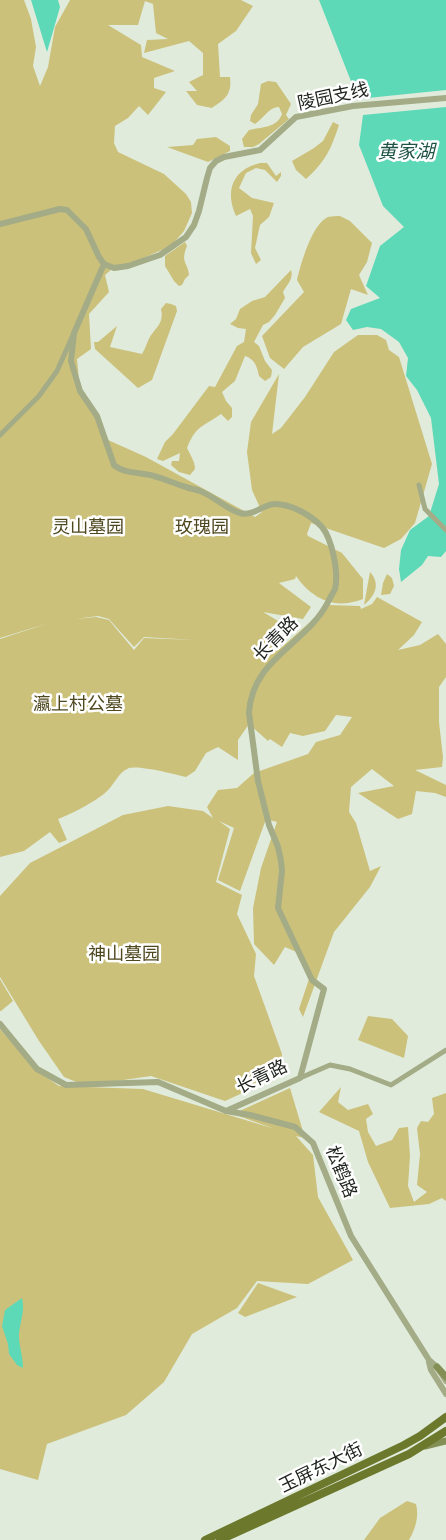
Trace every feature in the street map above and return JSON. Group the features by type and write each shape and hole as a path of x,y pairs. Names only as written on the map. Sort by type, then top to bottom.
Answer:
{"main road":[{"path":"437,1367 446,1379"},
{"name":"玉屏东大街","path":"205,1540 404,1445 446,1417"},
{"name":"玉屏东大街","path":"220,1540 409,1454 446,1431"},
{"path":"422,1447 446,1441"}],"street":[{"name":"陵园支线","path":"104,264 114,268 128,266 160,256 186,237 194,225 210,168 216,161 224,157 260,150 296,117 353,106 446,98"},
{"path":"0,224 67,210 86,229 104,264 57,370 39,396 0,434"},
{"name":"长青路","path":"74,333 71,361 80,391 98,416 114,465 118,469 154,476 200,491 241,514 252,513 273,504 292,507 314,520 323,528 335,564 335,588 330,598 317,620 278,654 263,672 254,690 249,713 258,781 269,825 278,847 281,861 282,871 278,893 278,908 312,980 324,990 300,1078 226,1111"},
{"path":"419,485 425,508 446,530"},
{"name":"松鹤路","path":"0,1024 37,1069 66,1085 158,1082 226,1111 250,1115 295,1127 313,1143 351,1236 429,1360 437,1367"},
{"path":"300,1078 330,1066 350,1069 391,1085 446,1050"},
{"name":"松鹤路","path":"429,1360 431,1370 446,1394"}],"green space":[{"path":"0,0 24,0 31,19 36,47 33,66 40,86 48,67 55,27 70,0 241,0 253,6 236,31 218,44 220,77 230,77 230,88 227,96 212,108 197,105 186,91 197,91 189,82 203,75 203,53 189,41 144,53 147,40 168,39 156,33 153,4 145,1 138,25 108,25 141,45 142,57 175,71 154,78 154,88 166,92 148,115 139,106 128,118 115,126 114,143 118,152 164,174 186,194 191,202 192,213 184,231 171,246 132,263 112,269 105,275 109,292 89,314 91,349 77,359 80,390 108,440 146,457 255,517 262,512 252,490 247,452 251,422 279,374 272,434 281,428 305,397 334,352 358,335 377,335 386,340 389,350 399,357 432,464 415,523 401,539 384,548 311,523 308,536 342,553 363,579 363,599 343,603 325,601 310,591 296,576 295,579 279,583 311,607 303,619 263,612 285,625 287,639 270,651 272,654 282,647 329,605 360,606 361,609 372,604 377,597 422,622 414,635 398,650 420,645 438,634 446,644 446,677 439,687 442,767 415,770 446,785 446,797 435,793 416,791 412,814 398,819 358,793 394,786 372,769 351,787 349,812 356,823 370,871 381,866 370,887 334,932 303,1017 299,1009 310,976 301,954 285,947 274,965 254,944 253,908 261,868 277,822 266,819 240,891 218,880 234,828 219,821 230,829 216,882 242,895 237,914 256,954 254,976 282,1054 282,1075 225,1101 151,1076 103,1083 79,1083 64,1077 39,1041 0,977 0,896 30,863 123,815 168,806 203,811 213,818 207,807 218,790 237,788 254,773 308,754 316,742 340,735 352,717 336,715 325,731 303,736 290,733 282,747 270,739 268,741 249,724 238,740 238,760 218,747 206,753 195,771 186,777 149,769 129,768 100,796 83,808 58,819 67,840 59,843 50,832 24,851 0,857 0,639 49,623 0,638","holes":["98,616 109,619 134,647 144,637 195,640 144,638 134,650 109,620 96,617 75,619"]},
{"path":"268,81 276,82 291,104 286,115 289,119 259,144 253,147 244,147 242,139 249,130 273,124 280,119 282,114 279,107 275,107 255,124 250,121 251,115 258,104 261,84"},
{"path":"333,122 339,125 330,148 323,160 306,179 296,170 292,161 323,141"},
{"path":"216,137 230,146 230,151 208,162 167,147 193,145 197,139"},
{"path":"267,163 276,176 281,172 281,176 277,182 265,170 256,168 246,173 239,188 252,198 274,203 269,217 260,225 255,248 261,260 256,264 251,253 253,216 250,209 236,216 231,198 231,190 237,176 250,166"},
{"path":"340,216 350,221 372,243 367,262 359,275 368,295 351,289 341,324 303,347 284,369 270,358 262,336 304,292 297,280 308,245 317,227 328,217"},
{"path":"185,242 187,246 184,259 189,275 182,285 179,286 165,266 165,256"},
{"path":"291,270 291,279 283,292 285,298 275,315 269,322 263,325 254,342 259,346 265,361 272,370 271,377 265,381 259,376 253,361 245,356 235,381 222,392 232,408 232,417 228,421 221,414 201,427 190,440 187,448 195,469 190,475 179,472 171,465 172,461 179,461 180,453 163,461 157,459 165,442 209,386 215,387 237,346 244,342 246,329 230,324 236,319 240,309 252,301 265,297"},
{"path":"166,303 176,306 177,311 152,380 138,388 95,349 94,342 98,342 117,326 110,347 142,354 150,337 160,323 162,317 161,309"},
{"path":"370,572 376,585 374,594 364,605"},
{"path":"387,574 392,578 394,586 390,594 381,595 383,583"},
{"path":"0,979 13,1001 1,1011 0,1011"},
{"path":"368,1016 392,1019 408,1036 404,1058 358,1040"},
{"path":"0,1029 36,1070 59,1086 143,1089 275,1129 233,1114 290,1088 305,1138 296,1136 313,1155 318,1197 353,1260 308,1284 257,1281 237,1308 192,1334 164,1382 126,1415 47,1444 38,1480 0,1469"},
{"path":"341,1087 338,1102 348,1110 368,1104 373,1114 366,1119 368,1132 376,1146 392,1140 399,1128 408,1127 410,1156 408,1186 414,1202 427,1192 417,1185 420,1154 417,1128 421,1121 428,1122 434,1114 432,1098 446,1093 446,1201 442,1198 429,1204 390,1208 368,1162 359,1131 319,1112"},
{"path":"258,1283 297,1297 245,1317 238,1313"},
{"path":"407,1501 416,1504 417,1513 415,1526 409,1540 364,1540 380,1518"}],"water":[{"path":"31,0 58,0 60,7 47,52"},
{"name":"黄家湖","path":"319,0 446,0 446,90 358,99"},
{"name":"黄家湖","path":"446,107 446,551 441,557 428,556 422,565 401,582 399,569 401,550 410,530 429,516 439,484 431,418 417,390 406,376 408,358 399,342 381,329 367,327 353,330 346,320 351,309 380,298 366,286 380,246 404,227 383,206 359,145 363,115"},
{"path":"22,1298 23,1309 19,1339 23,1368 17,1365 9,1354 2,1326 5,1310"}],"park label":[{"name":"灵山墓园","path":"88,528"},
{"name":"玫瑰园","path":"202,528"},
{"name":"瀛上村公墓","path":"78,705"},
{"name":"神山墓园","path":"124,955"}]}
